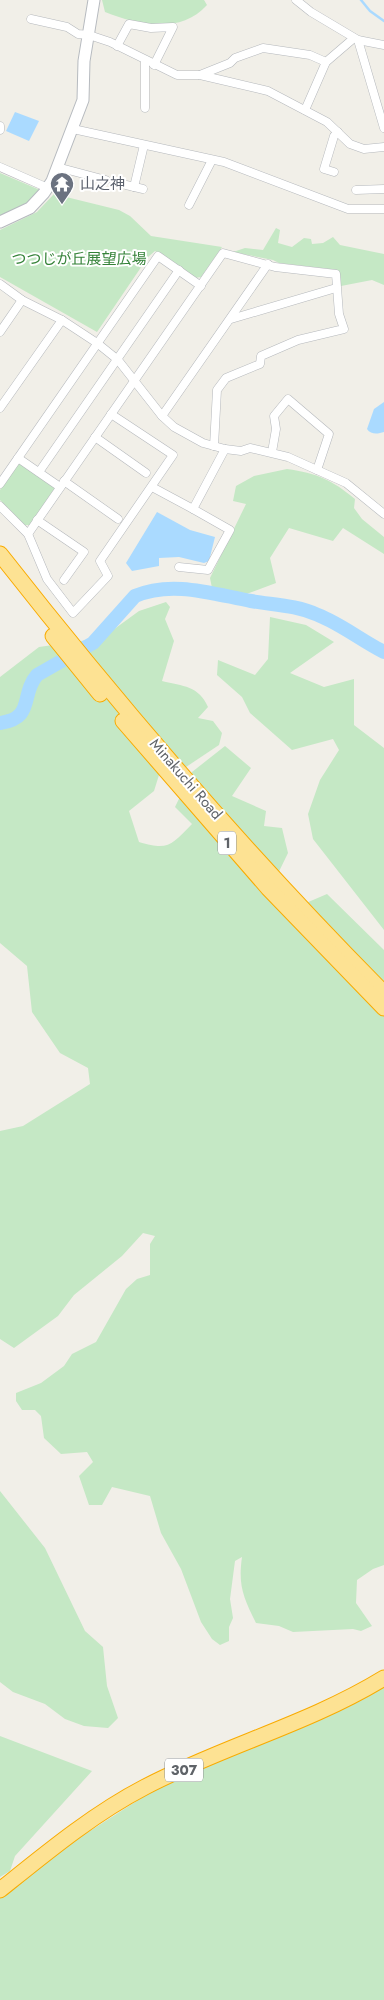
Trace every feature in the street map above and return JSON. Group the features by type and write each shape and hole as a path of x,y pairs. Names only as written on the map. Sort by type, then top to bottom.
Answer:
{"highway":[{"name":"Minakuchi Road","path":"0,554 62,640"},
{"name":"Minakuchi Road","path":"0,570 62,640 228,843 384,1008"},
{"name":"Minakuchi Road","path":"83,666 263,867 384,993"},
{"name":"307","path":"0,1890 56,1845 105,1811 146,1787 335,1705 384,1678"}],"street":[{"path":"0,222 30,208 48,188 58,167 83,100 84,61 94,0"},
{"path":"296,0 311,12 356,39 384,45"},
{"path":"31,19 68,27 78,34 89,35 117,46 177,75 200,75 268,92 327,122 356,146 364,149 384,148"},
{"path":"117,46 129,24 151,28 173,27 154,65"},
{"path":"305,110 326,62 356,39"},
{"path":"356,39 384,128"},
{"path":"200,75 263,48 310,55 326,62"},
{"path":"145,60 145,108"},
{"path":"72,129 224,162 341,207 355,210 384,209"},
{"path":"334,172 324,169 334,136 338,132"},
{"path":"143,189 130,186 144,145"},
{"path":"190,205 212,160"},
{"path":"0,167 48,188"},
{"path":"58,167 106,180"},
{"path":"356,190 384,189"},
{"path":"28,534 223,253 282,268 328,271 336,274 339,314 344,329 298,340 261,356 260,364 226,378 217,390 214,446"},
{"path":"0,484 158,256 201,286"},
{"path":"162,416 268,264"},
{"path":"39,472 179,270"},
{"path":"0,284 22,300 62,320 97,343 118,360 162,416 190,436 225,449 241,451 250,448 272,452 317,470 346,484 384,514"},
{"path":"231,319 336,288"},
{"path":"0,332 22,300"},
{"path":"0,408 62,320"},
{"path":"272,452 276,429 274,416 288,399 330,434 317,470"},
{"path":"0,506 28,534 47,579 73,614 108,576 100,561 173,455 111,414"},
{"path":"95,437 146,473"},
{"path":"193,509 225,449"},
{"path":"18,458 118,519"},
{"path":"152,487 230,530 208,570 179,567"},
{"path":"37,520 84,552 64,580"}],"green space":[{"path":"102,0 204,0 207,5 184,21 158,25 131,21 105,12"},
{"path":"0,173 40,190 32,201 0,218"},
{"name":"つつじが丘展望広場","path":"54,194 119,210 130,216 151,236 222,247 201,277 195,278 155,251 148,257 97,332 0,277 0,230 37,212"},
{"path":"276,228 280,230 278,243 292,247 304,238 311,239 312,244 323,243 333,237 340,245 384,254 384,285 372,280 341,286 338,270 279,263 273,260 233,252 245,248 263,250"},
{"path":"18,463 23,463 54,485 54,489 30,525 24,525 0,500 0,490"},
{"path":"287,469 324,478 355,499 354,508 362,519 384,537 384,554 343,528 333,541 289,528 270,558 276,583 241,596 212,588 210,578 246,504 233,501 236,486 254,476"},
{"path":"166,602 170,607 165,619 174,641 162,681 190,688 200,695 208,707 198,718 213,721 222,733 219,745 180,771 159,775 154,791 129,811 139,842 157,846 169,844 192,824 175,807 192,772 225,746 251,768 232,796 266,811 264,826 282,828 288,853 267,896 285,912 327,894 384,950 384,1565 373,1569 357,1580 356,1603 372,1626 361,1631 353,1629 293,1632 279,1626 256,1623 248,1606 241,1583 242,1557 235,1561 230,1599 233,1618 229,1627 229,1641 220,1645 212,1639 201,1622 181,1569 161,1533 150,1496 112,1487 102,1505 89,1505 79,1476 93,1462 87,1452 61,1454 44,1438 41,1416 35,1410 22,1410 16,1401 16,1393 41,1383 64,1366 72,1354 96,1342 126,1289 137,1279 150,1275 150,1244 155,1236 143,1233 122,1256 74,1295 58,1316 14,1348 0,1339 0,1131 23,1126 90,1084 88,1068 60,1053 32,1012 27,966 0,943 0,677 39,647 102,638 139,611"},
{"path":"270,617 306,625 334,642 290,673 324,687 354,679 354,725 384,748 384,930 313,839 308,814 320,780 339,750 333,739 292,750 250,713 242,697 217,675 218,660 255,675 268,659"},
{"path":"0,1491 45,1548 85,1631 103,1647 107,1686 118,1718 108,1728 84,1726 65,1719 45,1704 13,1692 0,1682"},
{"path":"384,1686 384,2000 0,2000 0,1898 65,1847 157,1788 356,1703"},
{"path":"0,1736 92,1771 15,1856 10,1871 0,1877"}],"water":[{"path":"15,112 39,121 29,141 6,131"},
{"path":"384,402 384,432 377,434 370,432 367,429 374,409"},
{"path":"157,512 190,530 215,537 209,561 204,563 179,557 159,558 159,566 132,571 126,563"}],"waterway":[{"path":"361,0 370,11 384,21"},
{"path":"0,723 11,720 23,711 29,690 37,675 93,643 135,596 149,591 163,589 193,590 301,609 335,623 384,652"}],"place":[{"name":"山之神","path":"62,205"}]}
